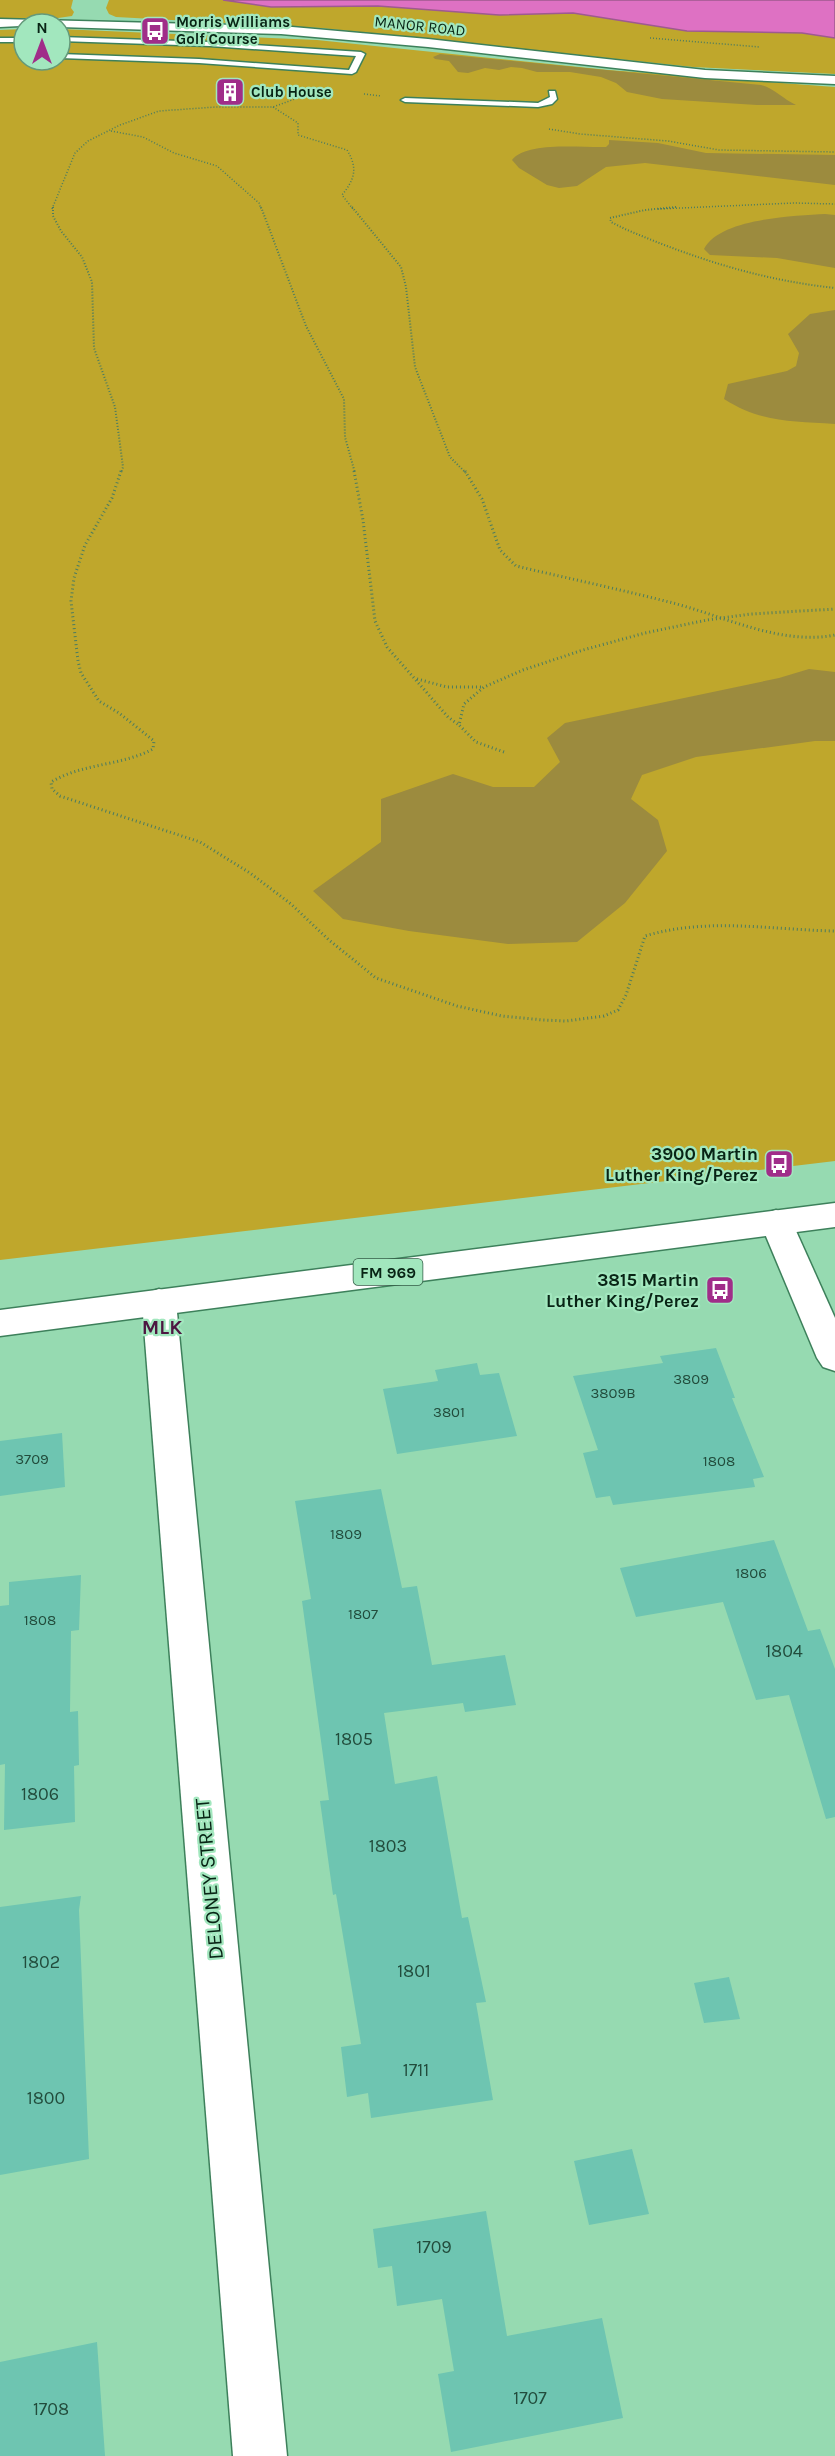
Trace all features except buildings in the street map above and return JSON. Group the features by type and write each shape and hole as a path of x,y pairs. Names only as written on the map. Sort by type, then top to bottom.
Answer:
{"main road":[{"path":"78,23 83,8"},
{"name":"MANOR ROAD","path":"0,23 78,23 349,35 705,74 835,80"},
{"name":"FM 969","path":"0,1323 835,1215"},
{"path":"776,1222 835,1358"},
{"name":"DELONEY STREET","path":"159,1302 260,2456"}],"lane":[{"path":"72,39 269,46 361,54 352,72 199,61 72,56"},
{"path":"405,100 538,105 549,102 554,97 552,93"}],"path":[{"path":"835,635 815,639 796,638 727,617 630,592 516,566 500,550 482,499 466,472 450,457 415,367 406,287 401,267 342,195 351,184 357,166 347,150 298,135 298,123 273,107 216,107 165,110 120,125 88,141 75,153 52,208 53,216 61,231 82,257 92,282 94,348 115,407 123,467 112,498 78,561 71,601 72,618 78,661 87,685 99,701 119,713 154,741 153,749 144,755 82,767 62,774 51,782 52,789 60,796 82,805 192,840 219,853 291,903 330,940 376,978 458,1006 502,1016 566,1021 604,1016 618,1010 626,995 645,936 663,929 691,925 835,931"},
{"path":"110,130 143,137 174,153 217,166 259,203 306,326 344,399 345,437 362,510 375,621 387,647 448,717 459,724 476,742 504,752"},
{"path":"835,204 803,203 670,209 630,212 610,218 611,222 626,231 668,248 783,282 835,288"},
{"path":"459,724 464,704 484,687 573,652 624,637 727,617 835,609"},
{"path":"416,679 447,687 484,687"}],"shaded area":[{"path":"0,0 73,0 72,16 72,12 12,12 12,18 0,18"},
{"path":"109,0 835,0 835,74 693,67 321,28 116,17 109,14 106,8"},
{"path":"223,0 835,0 835,38 802,33 687,31 573,13 499,15 378,6 271,7"},
{"name":"Morris Williams Golf Course","path":"0,30 12,30 12,72 72,72 72,30 317,40 608,70 835,87 835,1161 0,1260"},
{"path":"440,54 761,85 796,105 662,99 627,92 616,83 601,77 570,72 537,72 511,67 499,70 485,68 468,73 458,72 449,61 433,57"},
{"path":"609,140 658,143 706,153 835,155 835,185 645,163 606,167 577,186 559,188 547,185 519,168 512,160 519,154 542,148 606,147"},
{"path":"835,215 835,268 777,258 710,255 704,249 725,231 741,225 777,218"},
{"path":"835,310 835,424 764,417 724,399 728,384 787,371 796,366 799,353 788,334 810,314"},
{"path":"809,669 835,672 835,741 815,741 696,757 642,775 631,799 658,820 667,851 625,903 577,942 508,944 409,931 343,919 313,891 381,842 381,799 453,774 493,787 534,787 560,762 547,738 565,723 779,678"}],"place":[{"name":"Morris Williams Golf Course","path":"155,31"},
{"name":"Club House","path":"230,92"},
{"name":"3900 Martin Luther King/Perez","path":"779,1164"},
{"name":"3815 Martin Luther King/Perez","path":"720,1290"}],"district":[{"name":"MLK","path":"162,1327"}]}
